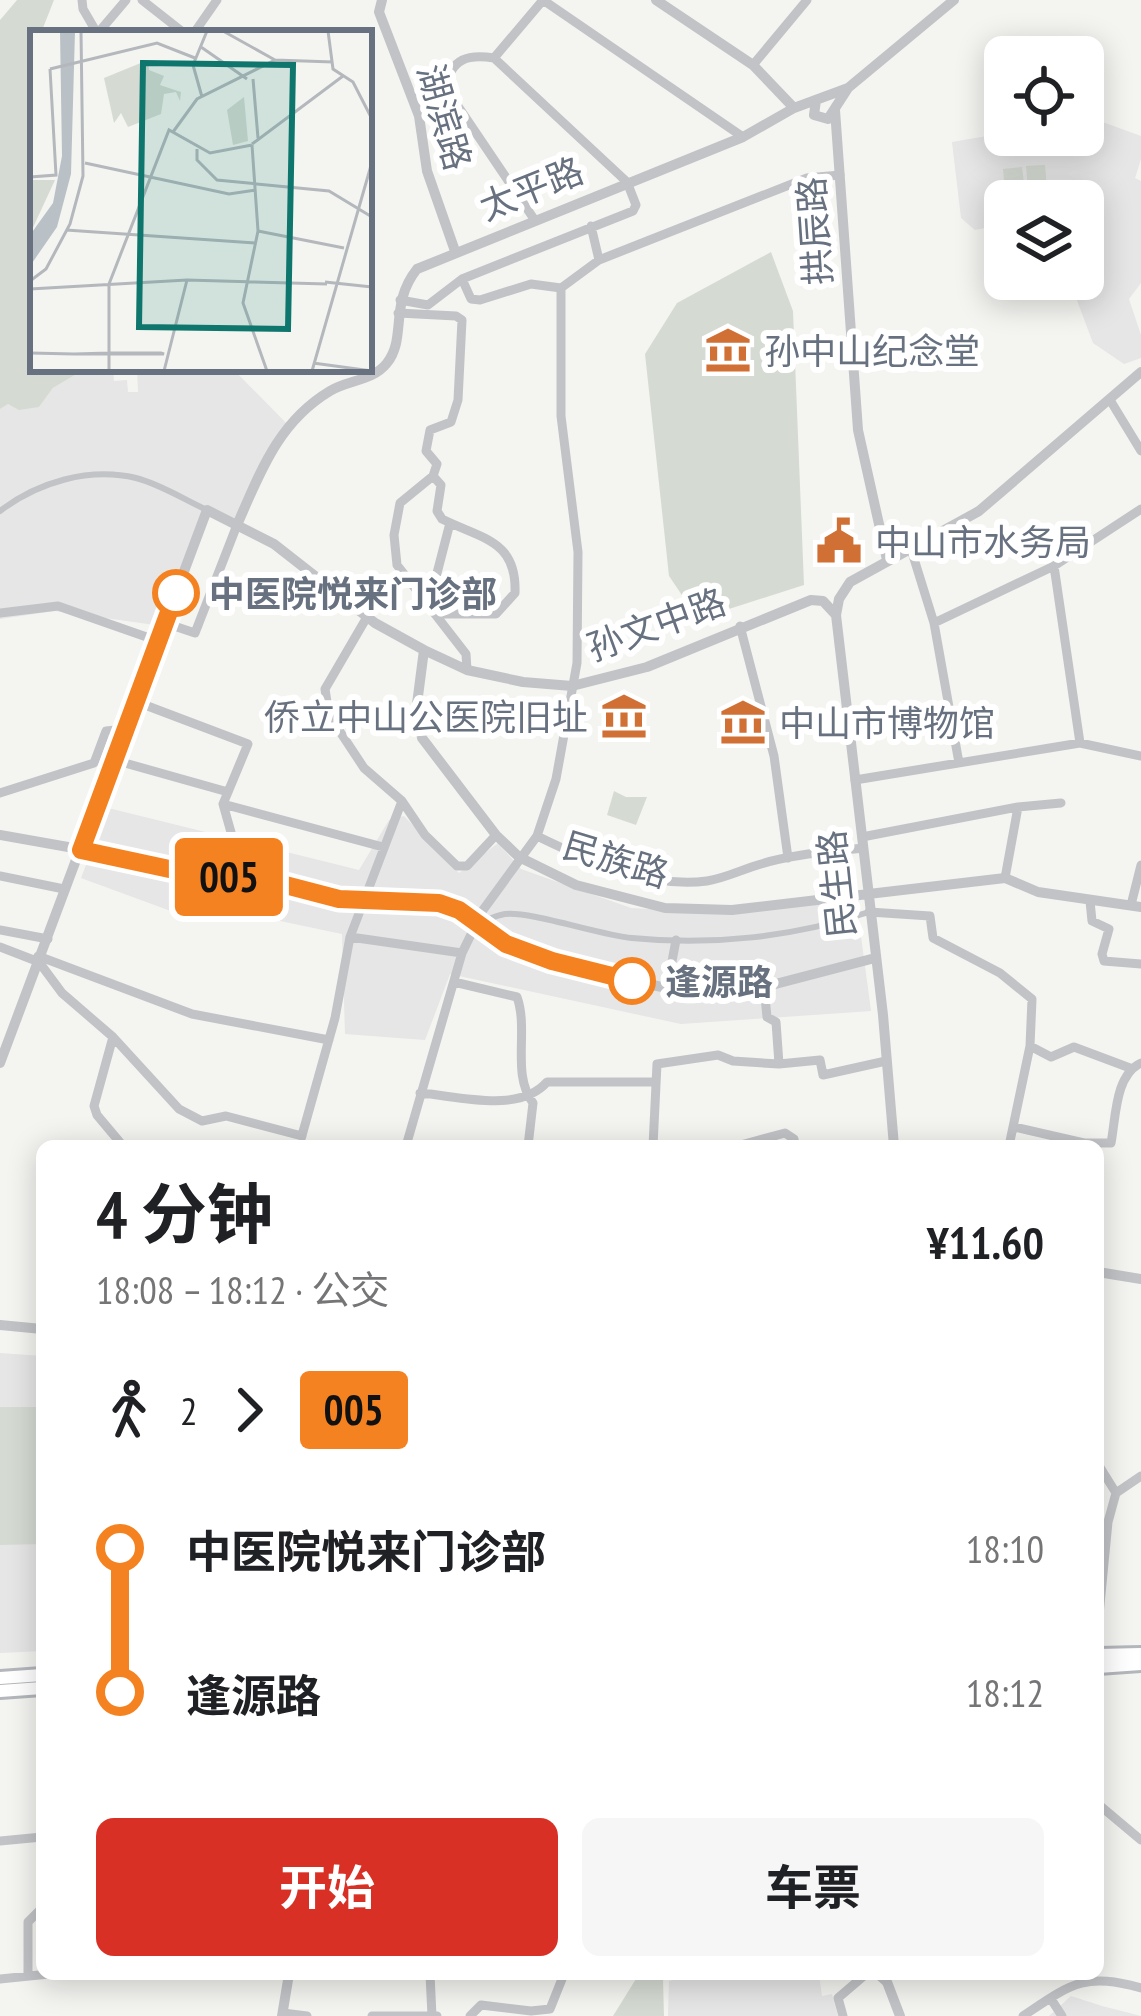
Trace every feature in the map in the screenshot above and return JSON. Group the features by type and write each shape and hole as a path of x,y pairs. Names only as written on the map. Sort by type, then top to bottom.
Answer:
{"main road":[{"path":"1104,1655 1141,1654"},
{"path":"1104,1666 1141,1664"},
{"path":"0,1678 36,1675"},
{"path":"0,1691 36,1688"}],"street":[{"path":"82,0 96,30"},
{"path":"101,30 126,0"},
{"path":"142,0 180,30"},
{"path":"196,30 217,0"},
{"name":"湖滨路","path":"382,0 380,12 419,116 427,171 455,251"},
{"path":"494,58 543,0 743,137"},
{"path":"658,0 753,65 795,108 833,120"},
{"path":"753,65 807,0"},
{"name":"太平路","path":"237,525 273,445 294,419 332,389 385,367 394,351 402,288 417,269 743,137 795,108 848,88 954,0"},
{"path":"399,306 428,305 462,279 632,211 636,205 626,182 494,58 473,55 460,59 445,87 534,219"},
{"path":"833,120 848,88"},
{"path":"814,115 819,99 833,102 833,120"},
{"name":"拱辰路","path":"833,120 858,430 887,560"},
{"path":"462,279 471,299 531,284 561,288 599,260 807,178 840,175"},
{"path":"591,226 599,260"},
{"path":"408,1140 462,953 475,924 537,836 556,779 577,663 578,552 560,416 561,288"},
{"path":"399,306 462,320 458,400 451,422 430,430 426,452 437,464 433,476 400,503 394,535 397,565 466,654 467,670"},
{"path":"836,615 850,582 979,511 1141,372"},
{"path":"1110,400 1141,451"},
{"path":"0,511 50,482 94,475 137,478 207,510 0,1063"},
{"path":"433,476 441,485 437,511 450,523 501,547 515,567 515,593 496,614 438,614"},
{"path":"934,623 1054,566 1141,509"},
{"name":"孙文中路","path":"207,510 274,544 367,617 424,650 467,670 523,682 572,686 647,667 811,600 823,601 836,615"},
{"path":"429,604 450,523"},
{"path":"165,623 195,633 237,525"},
{"path":"911,549 934,623 958,763"},
{"path":"1054,566 1080,743"},
{"path":"0,613 58,606 158,641"},
{"name":"民生路","path":"836,615 893,1140"},
{"path":"367,617 325,688 329,715 364,768 402,800 425,835 457,866 467,866 496,835"},
{"path":"740,626 774,756 788,858"},
{"name":"民族路","path":"424,650 417,704 422,738 496,835 519,856 576,885 664,908 732,910 1005,878"},
{"path":"136,702 248,744 223,804 234,843 231,877"},
{"path":"0,793 94,763 106,731 126,729"},
{"path":"855,780 1080,743 1141,756"},
{"path":"114,760 228,792"},
{"path":"300,1140 329,1040 350,937 402,800"},
{"path":"537,836 592,861 690,882 963,818 1061,803"},
{"path":"223,804 383,847"},
{"path":"1018,807 1005,878 1038,892 1136,906 1141,865"},
{"path":"0,835 188,873 270,881 362,902 439,903 459,910 506,944 552,961 667,988 764,987 875,958"},
{"path":"0,876 64,889"},
{"path":"1083,930 1091,916 1090,901"},
{"path":"475,924 508,913 610,936 676,940 783,935 869,912 930,916 933,938 1000,974 1032,999 1030,1046 1010,1140"},
{"path":"1091,916 1109,929 1104,961 1141,964"},
{"path":"0,930 48,939"},
{"path":"350,937 462,953"},
{"path":"667,988 676,940"},
{"path":"0,947 192,1014 329,1040"},
{"path":"39,958 62,993 113,1037 179,1109 202,1121 226,1116 297,1140"},
{"path":"454,982 517,997 523,1090 533,1102 529,1140"},
{"path":"764,987 767,1017 776,1022 779,1064"},
{"path":"113,1037 94,1106 118,1140"},
{"path":"1030,1046 1051,1057 1074,1047 1136,1065 1122,1086 1111,1143 1104,1143"},
{"path":"653,1140 657,1064 718,1055 733,1061 779,1064 820,1060 823,1075 886,1061"},
{"path":"420,1093 515,1101 547,1082 656,1082"},
{"path":"1013,1127 1071,1140"},
{"path":"759,1140 785,1133 794,1140"},
{"path":"1104,1273 1141,1279"},
{"path":"0,1324 36,1328"},
{"path":"1104,1474 1116,1493"},
{"path":"1104,1563 1116,1493 1141,1476"},
{"path":"1104,1809 1141,1840"},
{"path":"0,1841 36,1838"},
{"path":"28,1976 28,1922 36,1914"},
{"path":"0,1979 36,1975"},
{"path":"288,1980 283,2014 307,2016"},
{"path":"371,2016 433,2015 430,1980"},
{"path":"470,2016 481,2005 550,2009 562,1980"},
{"path":"843,2016 838,1998 859,1980"},
{"path":"885,1980 900,2016"},
{"path":"1023,2016 1085,1980"},
{"path":"1099,1980 1141,1988"},
{"path":"1051,2000 1062,2016"}],"shaded area":[{"path":"17,0 54,0 42,30 30,30 30,372 80,372 53,388 39,407 19,410 8,404 0,409 0,20"},
{"path":"1104,123 1141,136 1135,178 1141,181 1141,283 1129,299 1141,335 1141,358 1124,364 1093,343 1077,300 1104,300 1104,180 984,180 984,228 975,230 961,218 952,142 984,137 984,156 1104,156"},
{"path":"1045,165 1046,180 1027,180 1026,166"},
{"path":"1022,167 1024,180 1004,180 1003,169"},
{"path":"771,252 793,311 804,585 698,619 669,576 645,354 677,303"},
{"path":"80,372 113,372 114,381 127,380 128,392 138,392 137,372 236,372 291,428 237,520 201,514 155,625 55,611 0,619 0,409 7,404 39,407 53,388"},
{"path":"614,791 626,797 647,797 636,825 607,815"},
{"path":"108,808 359,870 389,820 404,816 459,873 498,843 521,869 631,908 729,913 856,899 871,1011 681,1024 450,974 425,1040 345,1034 342,934 209,906 198,921 81,878"},
{"path":"0,1353 36,1356 36,1651 0,1653"},
{"path":"0,1407 36,1407 36,1544 0,1545"},
{"path":"635,1980 663,1980 664,2016 613,2016"},
{"path":"820,1980 822,1996 832,1994 838,2016 668,2016 669,1981"},
{"path":"1071,1996 1102,2006 1141,2016 1049,2016"}],"bus line":[{"name":"005","path":"176,593 81,850 188,873 270,881 339,899 439,903 459,910 506,944 632,981"}],"place":[{"name":"孙中山纪念堂","path":"728,350"},
{"name":"中山市水务局","path":"839,541"},
{"name":"中医院悦来门诊部","path":"176,593"},
{"name":"侨立中山公医院旧址","path":"624,716"},
{"name":"中山市博物馆","path":"743,722"},
{"name":"逢源路","path":"632,981"}]}
